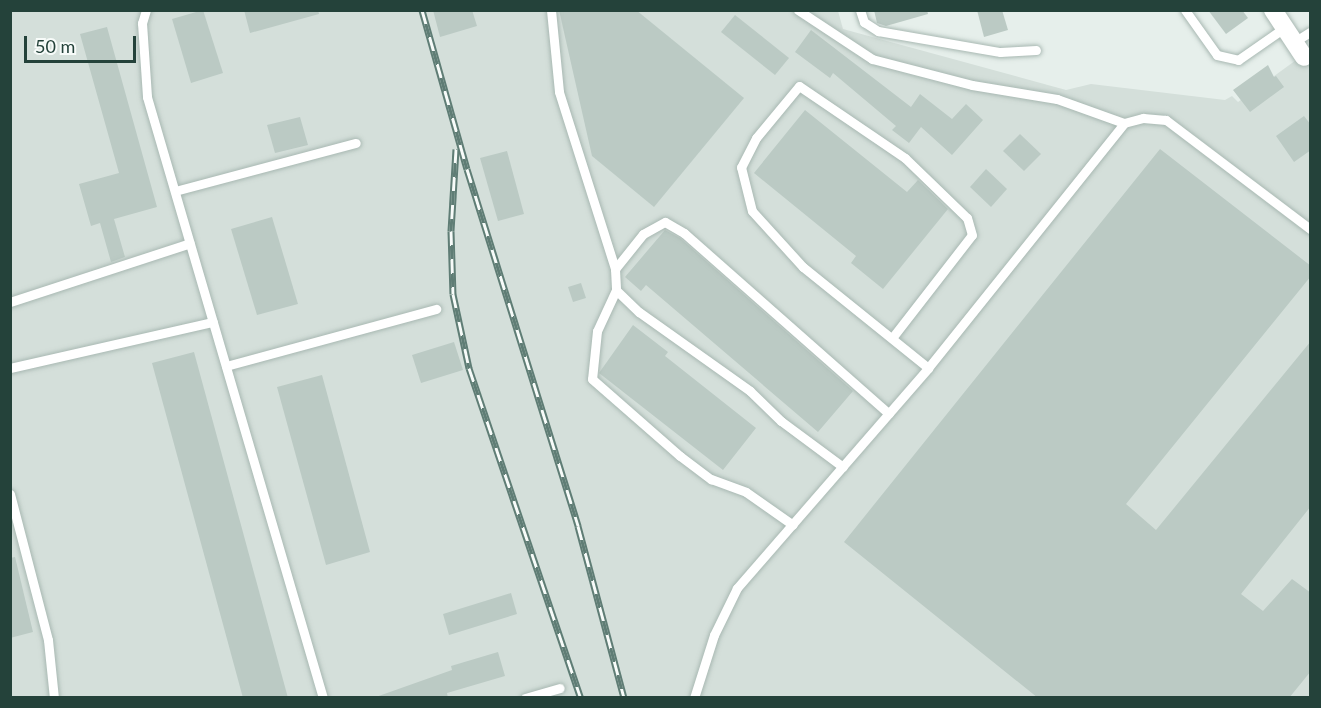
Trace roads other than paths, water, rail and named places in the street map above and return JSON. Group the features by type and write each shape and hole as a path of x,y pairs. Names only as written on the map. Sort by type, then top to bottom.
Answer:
{"street":[{"path":"1273,10 1298,48"}],"lane":[{"path":"146,10 142,23 147,98 323,698"},
{"path":"551,10 559,92 615,268 616,290 597,331 592,380 680,456 711,479 746,492 793,525"},
{"path":"798,10 872,59 972,85 1056,99 1124,123 1143,118 1166,120 1311,229"},
{"path":"861,10 864,22 878,31 1000,52 1036,50"},
{"path":"1185,10 1217,55 1238,60 1298,48 1311,32"},
{"path":"892,338 972,235 967,218 905,158 799,86 756,138 741,167 752,212 803,267 928,368"},
{"path":"694,698 714,634 737,588 928,368 1124,123"},
{"path":"175,191 356,143"},
{"path":"615,268 643,234 665,222 684,233 889,414"},
{"path":"10,302 190,243"},
{"path":"616,290 639,312 750,391 781,421 843,467"},
{"path":"226,366 436,309"},
{"path":"10,368 213,322"},
{"path":"10,494 48,640 54,698"},
{"path":"525,698 560,688"}],"railway":[{"path":"422,10 467,169 578,526 624,698"},
{"path":"456,149 451,231 453,294 469,368 581,698"}]}
